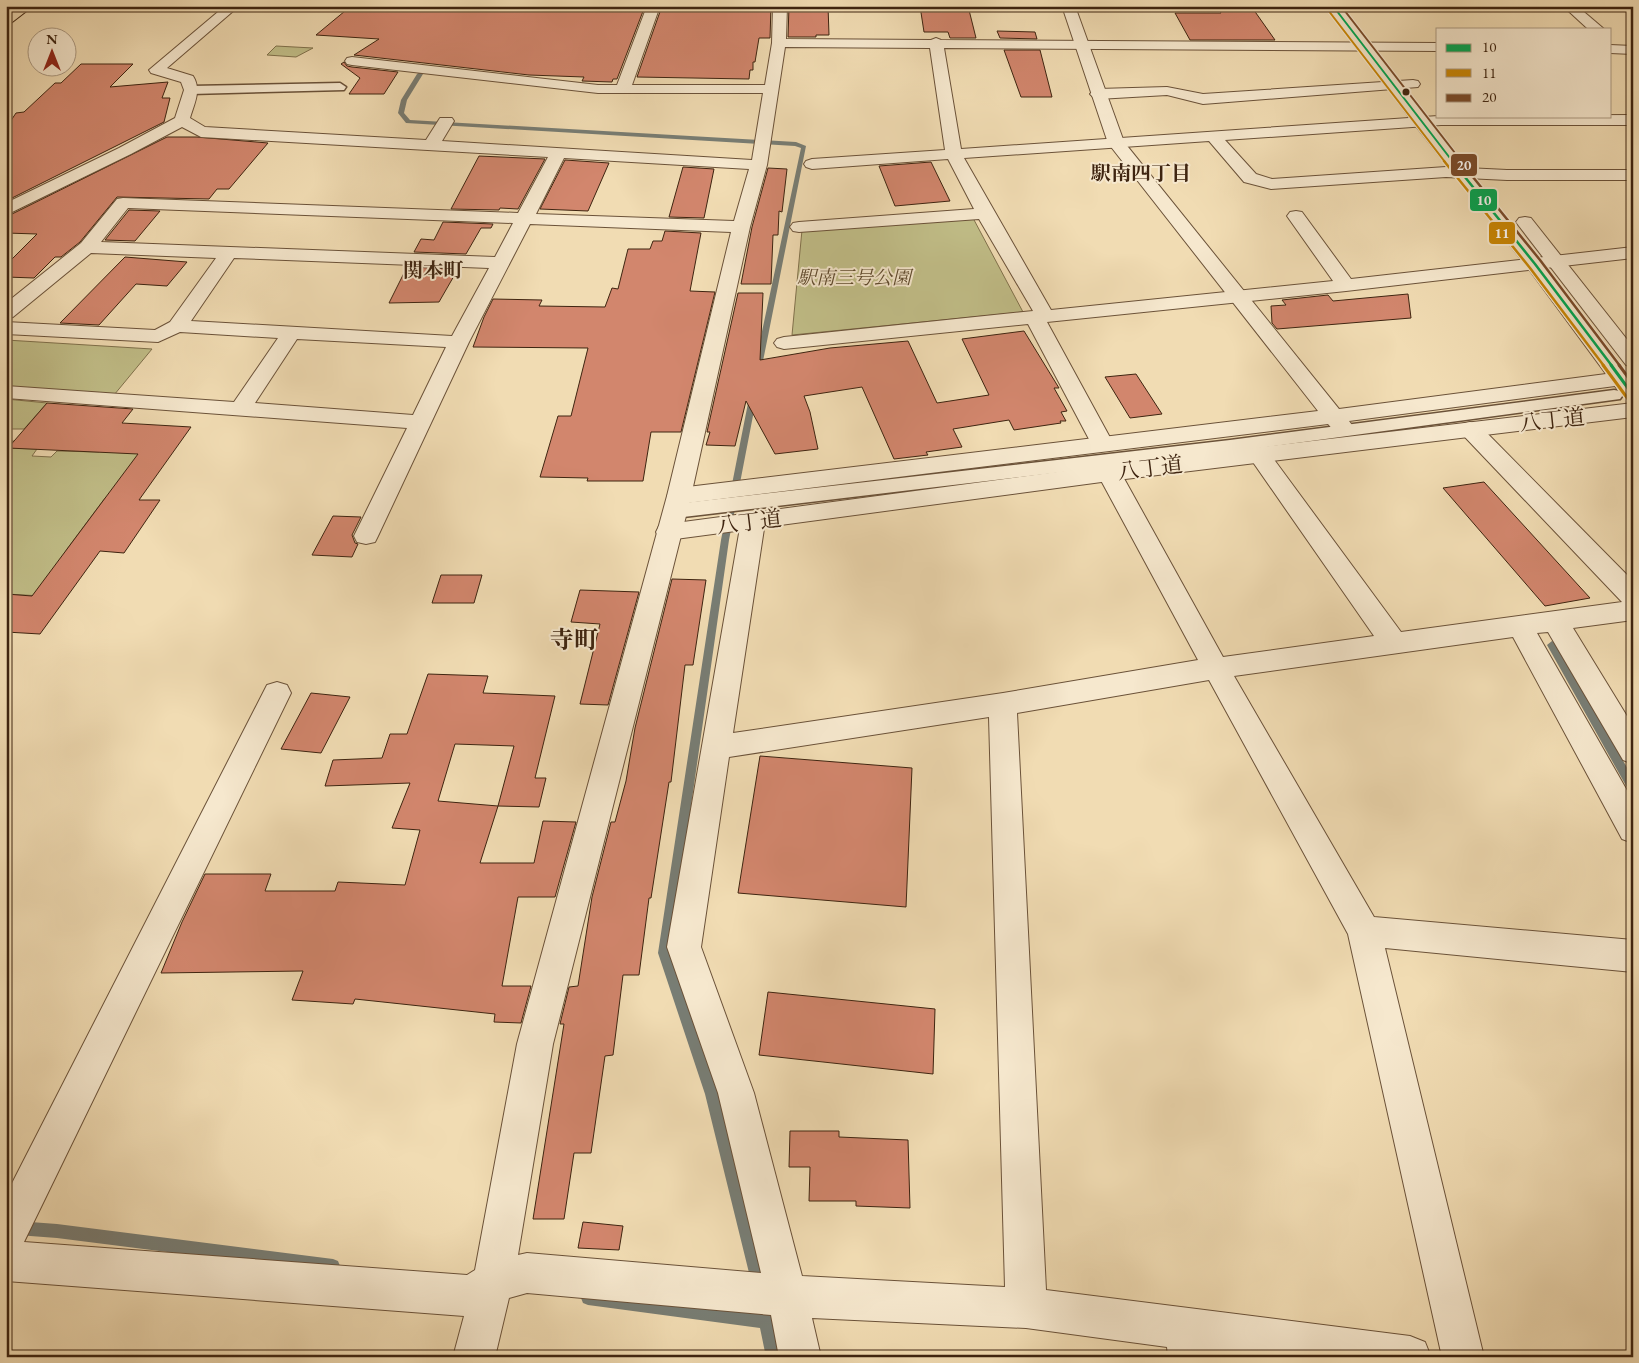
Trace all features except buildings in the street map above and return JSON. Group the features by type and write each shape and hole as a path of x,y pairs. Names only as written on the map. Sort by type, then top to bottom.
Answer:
{"main road":[{"path":"7,18 27,6"}],"street":[{"path":"6,210 125,151 182,120 190,90 188,79 156,70 233,6"},
{"path":"623,88 654,6"},
{"path":"474,1357 493,1282 535,1044 674,513 741,226 759,165 778,42 780,6"},
{"path":"1068,6 1116,143 1336,416 1354,444"},
{"path":"674,513 1230,446 1625,387 1535,264 1421,122 1333,6"},
{"path":"1349,6 1385,47 1436,113"},
{"path":"1569,6 1596,28"},
{"path":"778,42 1436,47"},
{"path":"936,42 954,155 1040,316 1102,443"},
{"path":"1612,42 1622,50"},
{"path":"352,61 598,89 770,89"},
{"path":"1098,94 1167,91 1203,99 1413,84"},
{"path":"190,90 340,87"},
{"path":"812,164 1421,122 1436,118"},
{"path":"1440,118 1558,262 1633,361"},
{"path":"1504,118 1633,120"},
{"path":"182,120 201,132 759,165"},
{"path":"431,146 446,121"},
{"path":"1213,136 1250,178 1271,184 1446,172 1633,175"},
{"path":"366,536 459,342 559,153"},
{"path":"6,313 86,246 124,203 741,226"},
{"path":"799,227 984,213"},
{"path":"1296,216 1346,285"},
{"path":"86,246 500,263"},
{"path":"6,328 158,336 177,326 229,252"},
{"path":"784,343 1346,285 1633,252"},
{"path":"177,326 459,342"},
{"path":"240,409 292,332"},
{"name":"八丁道","path":"674,513 1102,443 1336,416 1625,387"},
{"path":"6,392 422,422"},
{"name":"八丁道","path":"674,513 754,522 1110,473 1633,410"},
{"path":"1470,429 1633,597"},
{"path":"1259,455 1393,642"},
{"path":"1110,473 1216,668 1364,931 1463,1357"},
{"path":"754,522 684,948 736,1093 787,1296 800,1357"},
{"path":"716,747 1004,704 1216,668 1633,610"},
{"path":"1555,621 1633,752"},
{"path":"1520,626 1633,830"},
{"path":"6,1236 277,693"},
{"path":"1004,704 1026,1308"},
{"path":"1364,931 1633,956"},
{"path":"6,1261 472,1296 493,1282 527,1273 787,1296 1026,1308 1188,1342 1410,1357"}],"green space":[{"path":"276,46 313,48 296,57 267,55"},
{"name":"駅南三号公園","path":"973,218 1023,312 792,335 802,230"},
{"path":"6,340 152,349 114,395 6,386"},
{"path":"6,399 47,403 24,429 6,429"},
{"path":"6,441 14,441 8,448 37,449 32,456 51,457 57,451 99,452 104,447 153,449 117,498 105,498 67,549 42,596 6,594"}],"waterway":[{"path":"420,74 404,100 401,113 408,122 796,144 804,147 758,369"},
{"path":"753,395 725,540 664,953 712,1094 759,1285"},
{"path":"1552,645 1633,788"},
{"path":"17,1228 57,1231 333,1266"},
{"path":"588,1298 766,1321"},
{"path":"762,1301 766,1321"},
{"path":"766,1321 774,1357"}],"transit line":[{"name":"10","path":"1333,6 1421,122 1535,264 1633,395"},
{"name":"20","path":"1341,6 1426,118 1540,260 1633,384"},
{"name":"11","path":"1328,10 1416,126 1530,268 1628,399"}],"district":[{"name":"駅南四丁目","path":"1141,173"},
{"name":"関本町","path":"433,270"},
{"name":"寺町","path":"574,639"}]}
